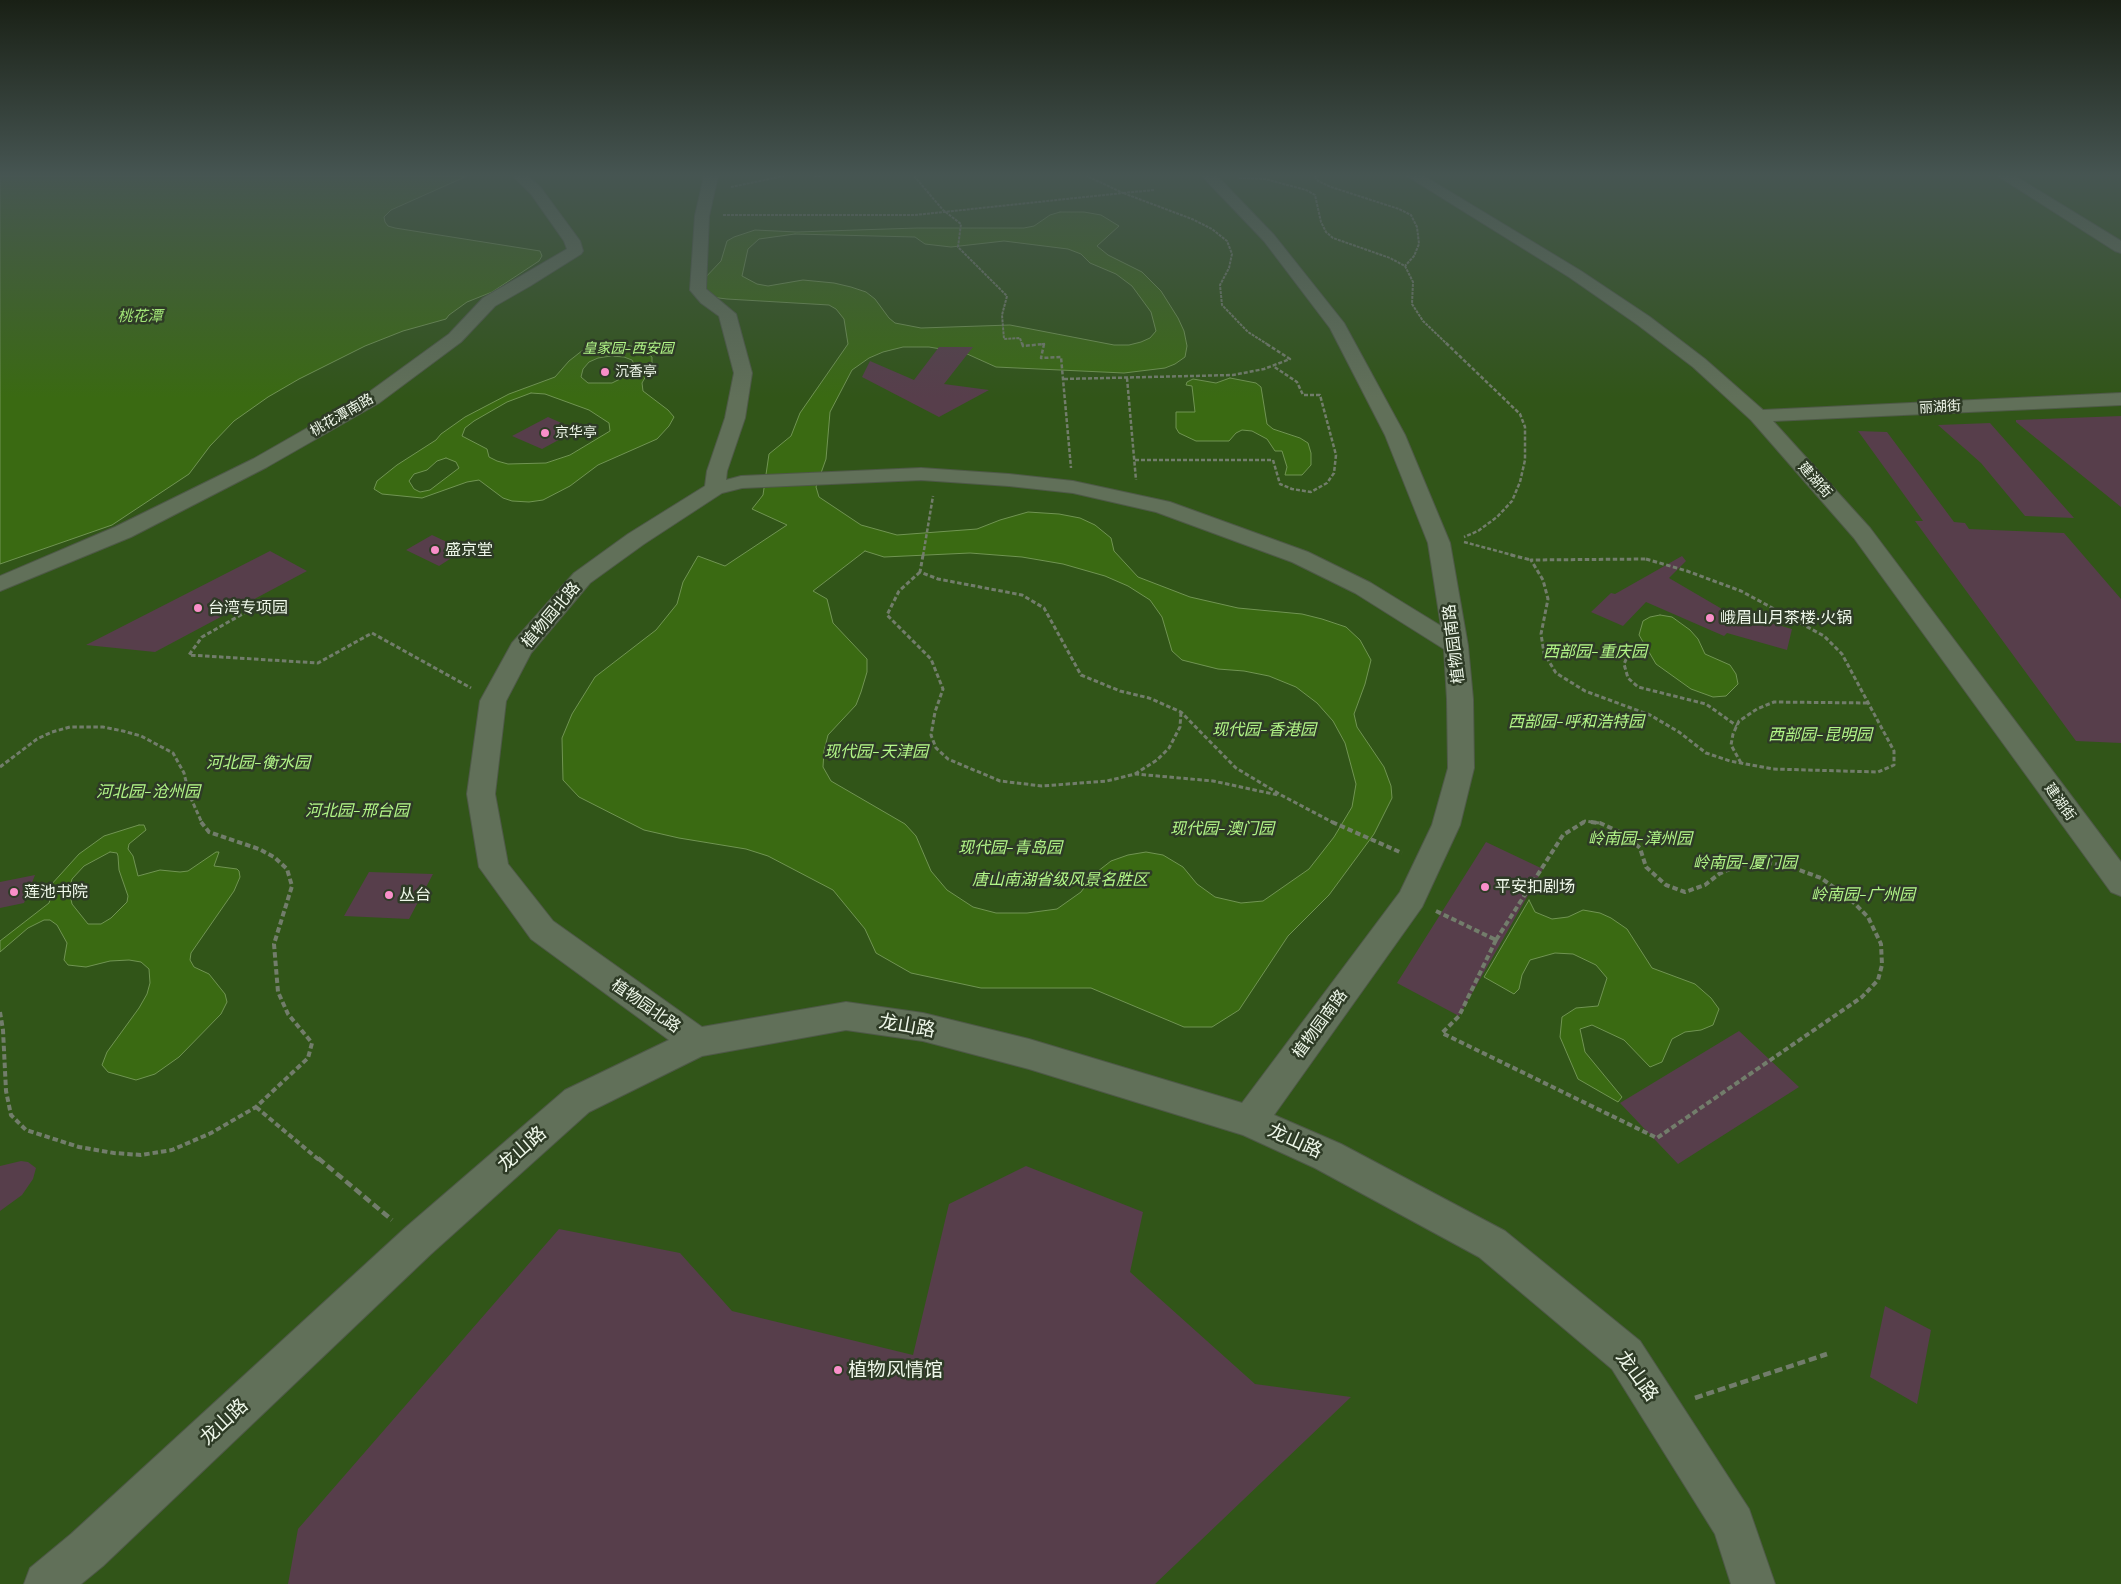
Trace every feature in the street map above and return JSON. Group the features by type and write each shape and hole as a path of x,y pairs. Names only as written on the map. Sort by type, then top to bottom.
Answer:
{"street":[{"name":"桃花潭南路","path":"0,584 123,532 260,463 364,404 455,338 489,302 524,284 575,250"},
{"path":"700,250 698,290 727,314 743,373 735,418 717,471 715,489"},
{"name":"植物园南路","path":"1249,1121 1411,899 1446,825 1461,768 1460,699 1456,646 1439,544 1395,435 1338,327 1278,250"},
{"name":"建湖街","path":"1535,250 1575,274 1644,321 1700,363 1758,416 1862,533 2121,884"},
{"name":"丽湖街","path":"1758,416 2121,399"},
{"name":"植物园北路","path":"697,1042 542,930 494,867 481,794 493,701 521,649 582,578 636,539 715,489 741,482 845,476 938,474 1073,487 1136,500 1196,518 1300,557 1363,588 1456,646"},
{"name":"龙山路","path":"46,1584 87,1550 418,1241 577,1101 697,1042 846,1016 923,1027 1028,1054 1249,1121 1328,1156 1492,1244 1626,1355 1734,1524 1753,1584"}],"path":[{"path":"960,250 1007,296 1002,323 1004,339 1020,338 1023,346 1044,344 1041,358 1061,357 1073,487"},
{"path":"1064,380 1233,375 1273,366 1290,359 1248,332 1222,305 1220,284 1229,268 1232,254 1230,250"},
{"path":"1367,250 1390,258 1405,266 1412,275 1412,304 1423,321 1520,414 1525,427 1525,460 1520,482 1512,501 1497,517 1478,531 1456,540 1531,560 1646,559 1687,571 1741,591 1824,636 1842,654 1894,751 1894,766 1878,772 1773,770 1741,764 1706,753 1679,732 1650,714 1585,691 1556,673 1544,653 1541,634 1546,617 1548,599 1543,580 1531,560"},
{"path":"1405,266 1417,250"},
{"path":"1135,460 1273,460 1280,484 1292,489 1312,492 1327,483 1334,473 1336,454 1320,395 1303,395 1297,382 1273,366"},
{"path":"1127,378 1135,460 1136,500"},
{"path":"927,521 920,572 900,590 891,604 888,615 931,659 942,689 931,735 936,748 948,759 1000,781 1042,786 1107,781 1135,774 1157,760 1169,748 1180,727 1181,712"},
{"path":"920,572 938,579 1022,595 1044,608 1080,675 1120,691 1149,698 1181,712 1236,768 1281,796 1384,845"},
{"path":"260,604 202,637 189,655 318,663 372,633 493,701"},
{"path":"1632,646 1624,664 1628,678 1638,687 1706,704 1737,726"},
{"path":"1741,764 1731,745 1739,721 1757,709 1774,702 1869,703"},
{"path":"0,767 14,754 37,739 70,727 103,727 141,736 173,753 184,773 189,794 200,821 209,832 274,857 287,869 292,886 274,944 278,992 288,1014 312,1043 308,1058 256,1107 211,1133 172,1150 141,1154 114,1153 79,1147 26,1130 11,1115 8,1099 4,1030 0,1012"},
{"path":"1135,774 1213,781 1281,796"},
{"path":"1585,821 1600,823 1624,834 1640,848 1646,866 1666,885 1685,892 1705,885 1719,874 1738,865 1769,863 1794,868 1821,878 1850,899 1868,917 1881,944 1882,965 1878,980 1862,997 1657,1138 1442,1033 1459,1016 1496,940 1543,869 1562,834 1585,821"},
{"path":"1411,899 1496,940"},
{"path":"256,1107 418,1241"},
{"path":"1661,1409 1827,1354"}],"green space":[{"name":"唐山南湖省级风景名胜区","path":"0,250 2121,250 2121,1584 0,1584"}],"water":[{"name":"桃花潭","path":"0,250 540,251 542,256 539,261 492,292 467,302 446,319 403,331 365,346 299,379 268,397 234,421 210,446 189,474 112,525 0,564"},
{"path":"724,250 748,250 742,276 757,284 768,286 803,280 834,283 866,292 875,299 895,323 921,328 1010,325 1114,345 1129,345 1150,338 1156,331 1151,312 1132,286 1116,274 1090,263 1081,254 1070,250 1102,250 1142,272 1161,291 1178,318 1184,331 1187,346 1185,357 1165,368 1124,373 996,367 965,353 929,347 903,347 869,358 852,370 830,412 826,459 816,487 819,497 861,525 897,535 977,529 1028,512 1059,514 1080,518 1095,525 1111,538 1114,551 1138,577 1190,597 1238,608 1302,614 1322,619 1346,627 1360,640 1371,660 1354,714 1357,727 1384,767 1391,786 1392,798 1374,834 1329,895 1288,936 1239,1010 1212,1027 1184,1027 1091,988 981,988 911,973 876,953 865,929 833,890 768,856 746,849 644,830 579,797 563,780 562,738 572,714 595,677 656,630 677,604 683,582 698,556 725,566 787,525 752,509 763,495 769,454 791,436 800,413 848,344 844,319 836,309 829,305 711,297 700,288 703,280 721,261","holes":["865,551 884,557 970,553 1022,557 1063,564 1105,576 1128,586 1150,600 1162,617 1172,651 1182,660 1218,669 1244,671 1269,676 1296,687 1317,703 1333,721 1345,743 1356,784 1352,807 1334,837 1309,869 1263,901 1241,903 1215,897 1197,884 1183,867 1163,855 1146,852 1128,855 1111,861 1093,875 1081,892 1057,909 1027,913 996,913 973,907 947,890 931,871 916,836 905,824 831,781 823,767 828,735 856,705 867,672 867,659 833,623 827,599 813,591"]},
{"path":"602,345 631,346 652,357 652,365 642,383 643,391 668,410 674,417 669,426 657,439 598,465 570,486 543,500 529,502 512,501 503,498 479,480 467,482 422,498 382,494 374,489 377,481 397,465 436,440 441,434 465,417 509,394 555,377 569,361 583,350","holes":["611,356 632,360 635,366 628,375 612,383 588,383 581,377 583,369 589,362","531,393 545,394 589,410 609,423 610,431 570,455 546,463 508,464 497,461 489,457 487,449 462,436 465,428 474,421 507,402","446,458 456,462 459,468 430,490 420,492 414,489 409,481 414,474 427,470 437,461"]},
{"path":"1230,378 1256,383 1261,387 1267,424 1273,429 1300,438 1308,443 1311,453 1311,465 1302,475 1285,475 1287,467 1282,451 1275,451 1267,439 1252,431 1242,430 1236,433 1229,441 1196,441 1179,433 1176,428 1176,412 1195,412 1192,386 1186,385 1187,382 1193,379 1216,383"},
{"path":"1660,615 1672,617 1690,630 1698,639 1705,654 1730,665 1736,674 1738,684 1726,696 1713,697 1691,689 1656,664 1639,635 1643,621"},
{"path":"144,825 146,830 129,844 128,849 133,856 138,876 160,870 188,871 216,852 219,852 214,866 237,869 240,877 234,891 191,953 190,960 194,967 209,974 225,994 227,1002 221,1014 179,1057 155,1074 136,1080 108,1072 102,1065 107,1052 147,994 150,983 149,969 141,962 129,960 110,961 86,967 68,965 64,960 67,943 57,925 50,920 44,920 28,928 0,952 0,941 49,903 51,897 50,886 79,854 104,836","holes":["110,852 117,853 119,870 128,896 127,902 111,918 101,924 88,924 72,904 69,890 72,879 84,866"]},
{"path":"1529,900 1535,912 1552,919 1568,917 1583,910 1600,913 1611,918 1627,929 1652,968 1695,984 1711,998 1719,1009 1713,1025 1701,1030 1685,1032 1672,1039 1662,1062 1650,1067 1624,1040 1592,1025 1580,1029 1585,1052 1622,1097 1618,1102 1578,1079 1560,1037 1562,1017 1576,1008 1598,1006 1607,978 1596,965 1573,954 1555,953 1530,960 1522,975 1519,989 1514,994 1484,977"}],"building":[{"path":"939,347 973,347 944,384 989,390 939,417 862,377 870,361 914,380"},
{"path":"2121,416 2121,507 2016,422 2016,420"},
{"name":"京华亭","path":"548,417 577,430 542,449 512,436"},
{"path":"1990,423 2074,518 2025,516 1981,463 1938,425"},
{"path":"1858,431 1887,432 1954,522 1965,523 1969,529 2064,533 2121,599 2121,743 2076,741 1915,521 1923,521"},
{"name":"盛京堂","path":"432,535 464,550 439,566 406,550"},
{"name":"台湾专项园","path":"270,551 307,571 155,652 86,645"},
{"path":"1682,556 1686,561 1669,578 1722,609 1792,629 1787,650 1727,633 1724,636 1646,602 1623,626 1591,612 1611,593 1615,594"},
{"path":"1486,842 1543,869 1459,1016 1397,983"},
{"name":"丛台","path":"369,872 433,874 409,919 344,916"},
{"name":"莲池书院","path":"35,875 24,903 0,908 0,882"},
{"path":"1739,1031 1799,1087 1678,1164 1620,1103"},
{"path":"21,1161 28,1162 36,1168 33,1179 22,1195 0,1211 0,1166"},
{"name":"植物风情馆","path":"1026,1166 1143,1212 1130,1272 1255,1384 1351,1397 1155,1584 288,1584 298,1529 559,1229 680,1253 732,1311 913,1355 949,1204"},
{"path":"1885,1306 1931,1330 1917,1404 1870,1377"}],"place":[{"name":"沉香亭","path":"605,372"},
{"name":"京华亭","path":"545,433"},
{"name":"盛京堂","path":"435,550"},
{"name":"台湾专项园","path":"198,608"},
{"name":"峨眉山月茶楼·火锅","path":"1710,618"},
{"name":"平安扣剧场","path":"1485,887"},
{"name":"莲池书院","path":"14,892"},
{"name":"丛台","path":"389,895"},
{"name":"植物风情馆","path":"838,1370"}],"park label":[{"name":"皇家园-西安园","path":"628,349"},
{"name":"西部园-重庆园","path":"1595,652"},
{"name":"西部园-呼和浩特园","path":"1576,722"},
{"name":"现代园-香港园","path":"1264,730"},
{"name":"西部园-昆明园","path":"1820,735"},
{"name":"现代园-天津园","path":"876,752"},
{"name":"河北园-衡水园","path":"258,763"},
{"name":"河北园-沧州园","path":"148,792"},
{"name":"河北园-邢台园","path":"357,811"},
{"name":"现代园-澳门园","path":"1222,829"},
{"name":"岭南园-漳州园","path":"1640,839"},
{"name":"现代园-青岛园","path":"1010,848"},
{"name":"岭南园-厦门园","path":"1745,863"},
{"name":"岭南园-广州园","path":"1863,895"}]}
